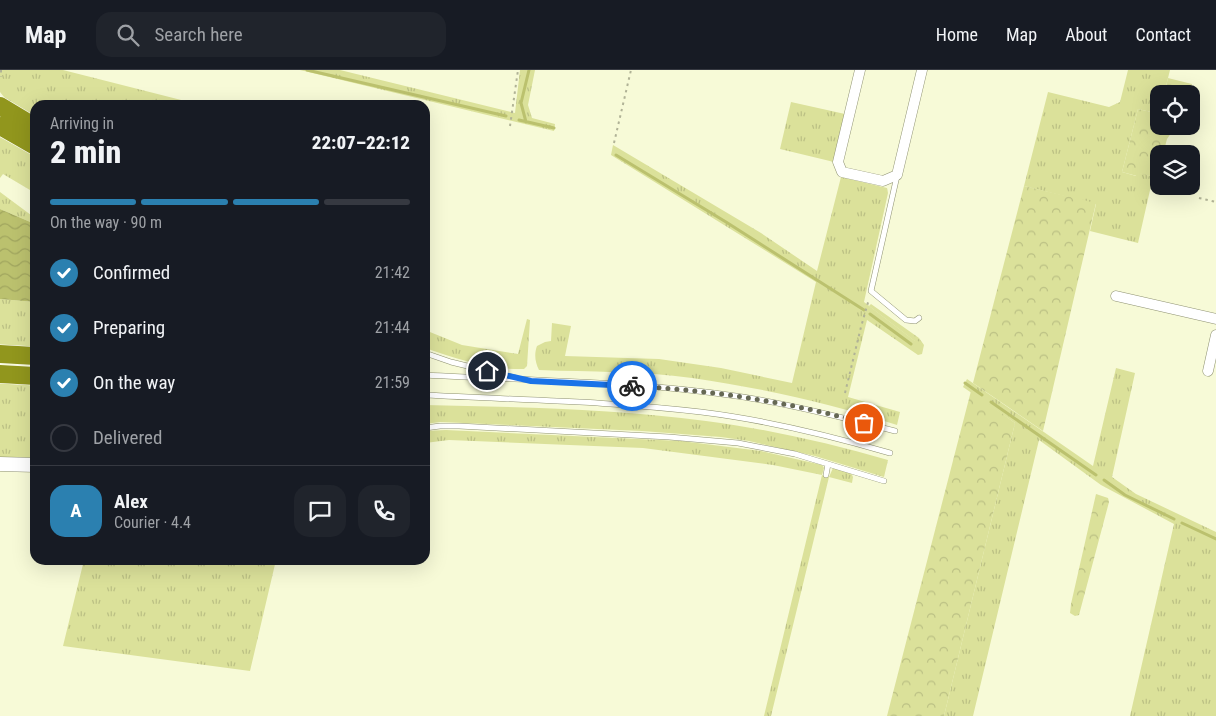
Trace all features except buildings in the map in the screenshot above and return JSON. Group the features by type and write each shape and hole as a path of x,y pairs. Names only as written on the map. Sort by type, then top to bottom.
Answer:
{"highway":[{"path":"0,106 30,124"},
{"path":"0,126 30,143"},
{"path":"0,354 30,356"},
{"path":"0,374 30,376"}],"main road":[{"path":"0,464 30,465"}],"street":[{"path":"860,70 838,162 842,172 882,181 897,175 922,70"},
{"path":"1116,296 1216,319"},
{"path":"1208,371 1216,335"}],"lane":[{"path":"897,175 871,290 906,320 915,321 919,318"},
{"path":"430,355 450,362 531,381"},
{"path":"430,376 653,387 754,399 806,408 895,431"},
{"path":"430,395 635,406 701,412 769,422 890,452"},
{"path":"430,427 459,426 706,440 767,448 884,480"},
{"path":"826,475 828,464"}],"path":[{"path":"1,70 1,77"},
{"path":"510,126 518,70"},
{"path":"614,143 631,70"},
{"path":"1199,198 1216,202"},
{"path":"845,393 871,290"}],"green space":[{"path":"0,70 63,70 181,100 30,100 30,116 3,99 4,97 0,92"},
{"path":"300,70 340,70 515,113 520,70 535,70 528,105 532,118 555,124 554,131 430,100"},
{"path":"1128,70 1170,70 1166,85 1150,85 1150,112 1138,109 1122,172 1136,176 1137,172 1150,176 1150,190 1138,243 1090,231 1096,204 1024,186 1048,92 1109,107 1120,102"},
{"path":"1168,78 1192,84 1192,85 1166,85"},
{"path":"791,102 845,114 834,162 780,149"},
{"path":"1138,109 1150,112 1150,135 1170,135 1165,145 1150,145 1150,176 1138,173 1137,176 1122,172"},
{"path":"4,134 30,150 30,190 3,174 0,178 0,137 2,138"},
{"path":"613,145 761,233 817,271 841,177 887,188 888,193 864,302 915,341 919,338 924,345 922,354 918,355 867,320 848,397 900,412 897,425 795,397 744,386 692,378 635,373 539,370 535,358 536,349 537,346 551,341 552,323 571,326 565,356 659,359 721,368 792,383 816,282 611,155"},
{"path":"1024,186 1096,203 1043,431 973,383"},
{"path":"0,192 30,214 30,222 0,209"},
{"path":"0,299 30,302 30,348 0,345"},
{"path":"871,304 919,338 916,342 869,306"},
{"path":"527,319 530,320 527,366 524,369 486,366 430,350 430,332 462,345 518,354"},
{"path":"1116,368 1135,373 1112,477 1136,494 1216,532 1216,716 1130,716 1174,524 1101,485 1039,440 973,716 944,716 1015,423 963,387 967,379 1093,466"},
{"path":"0,381 30,383 30,459 0,458"},
{"path":"971,391 1015,423 944,716 887,716"},
{"path":"430,405 601,411 671,417 752,428 798,437 888,460 884,477 815,456 749,441 721,437 642,431 440,422 430,423"},
{"path":"430,431 681,441 761,451 822,465 824,468 822,475 773,465 643,448 449,440 430,442"},
{"path":"833,468 851,473 853,477 852,483 829,477"},
{"path":"822,475 829,477 771,716 764,716"},
{"path":"1096,494 1108,498 1109,502 1079,615 1075,616 1070,613 1071,604"},
{"path":"83,565 275,565 250,671 63,646"}],"water":[{"path":"0,209 30,222 30,302 0,299"}],"waterway":[{"path":"307,70 506,116"},
{"path":"526,122 521,103 529,70"},
{"path":"519,120 554,128"},
{"path":"616,155 864,310"},
{"path":"870,314 911,344"},
{"path":"965,383 982,395"},
{"path":"991,402 1096,475"},
{"path":"1104,480 1125,495 1174,519"},
{"path":"1182,523 1216,539"}],"way so far":[{"path":"632,386 754,399 806,408 864,423"}],"route":[{"path":"487,371 531,381 632,386"}]}
